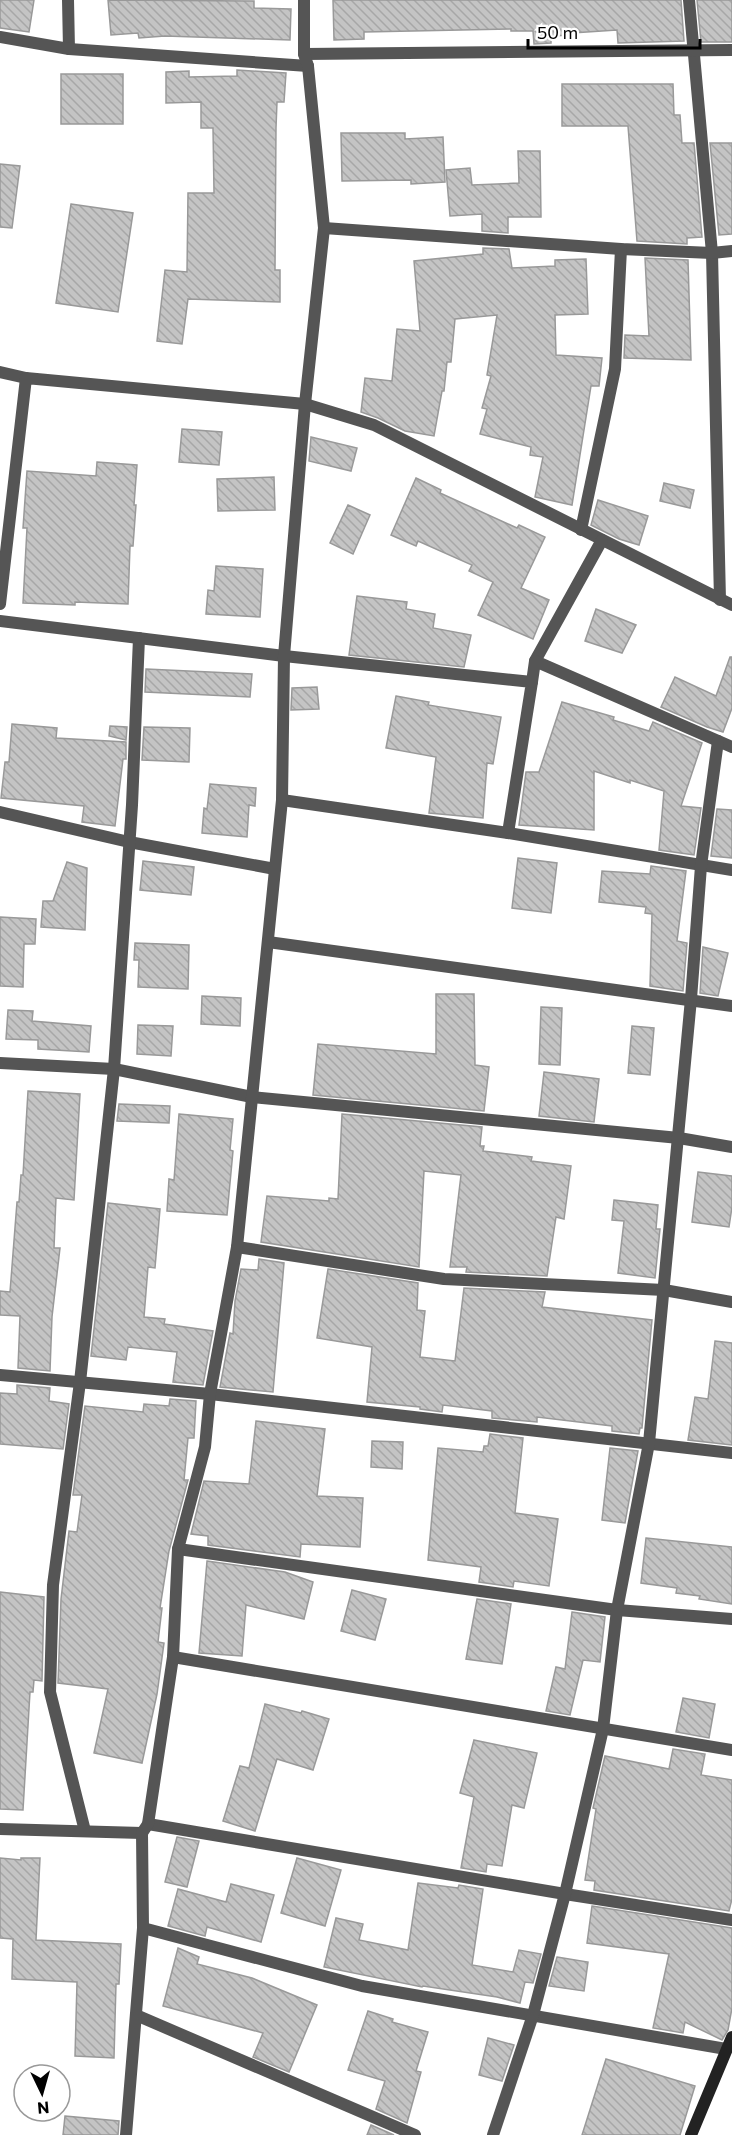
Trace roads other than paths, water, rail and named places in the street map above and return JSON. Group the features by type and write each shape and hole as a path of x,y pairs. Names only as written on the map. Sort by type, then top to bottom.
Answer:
{"main road":[{"path":"691,2135 732,2037"}],"street":[{"path":"68,0 69,49"},
{"path":"126,2135 143,1928 145,1828 173,1657 178,1549 205,1447 210,1394 237,1247 282,800 284,656 305,404 324,228 306,60 304,0"},
{"path":"689,0 712,253 720,600"},
{"path":"0,37 69,49 306,60 732,51"},
{"path":"324,228 621,249 712,253 732,251"},
{"path":"581,530 615,369 621,249"},
{"path":"0,372 26,378 305,404 374,425 732,605"},
{"path":"0,604 26,378"},
{"path":"508,832 535,661 602,540"},
{"path":"0,621 284,656 532,682"},
{"path":"85,1831 50,1692 54,1585 80,1382 114,1069 129,842 139,638"},
{"path":"535,661 732,747"},
{"path":"492,2135 533,2015 565,1894 603,1729 617,1610 649,1443 692,999 701,866 718,741"},
{"path":"282,800 508,832 732,870"},
{"path":"0,812 129,842 275,869"},
{"path":"268,942 732,1006"},
{"path":"0,1063 114,1069 252,1097 679,1138 732,1147"},
{"path":"237,1247 444,1279 664,1290 732,1302"},
{"path":"0,1375 210,1394 732,1453"},
{"path":"178,1549 617,1610 732,1619"},
{"path":"173,1657 732,1750"},
{"path":"0,1829 85,1831 145,1828 732,1920"},
{"path":"143,1928 362,1986 726,2049"},
{"path":"136,2015 415,2135"}]}
